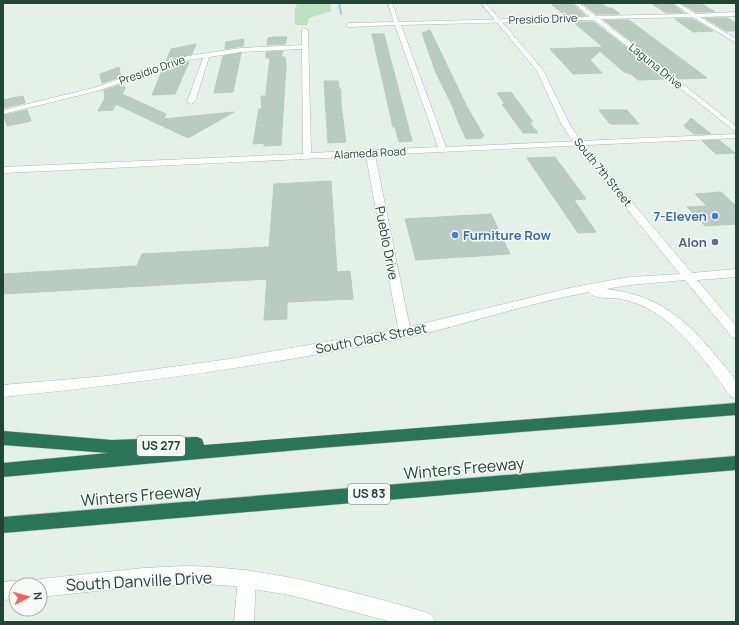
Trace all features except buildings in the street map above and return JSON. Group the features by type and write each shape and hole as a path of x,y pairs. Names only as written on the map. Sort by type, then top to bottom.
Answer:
{"highway":[{"path":"3,470 320,441 736,409"},
{"name":"US 277","path":"3,438 112,447 320,441"},
{"name":"Winters Freeway","path":"3,526 736,463"}],"street":[{"path":"390,3 443,150"},
{"name":"South 7th Street","path":"483,3 540,70 565,123 578,143 689,275 736,334"},
{"name":"Laguna Drive","path":"576,3 736,130"},
{"path":"675,3 736,41"},
{"name":"Presidio Drive","path":"349,25 736,14"},
{"path":"304,30 307,156"},
{"name":"Presidio Drive","path":"3,112 61,102 175,62 207,54 255,49 304,47"},
{"path":"191,102 207,54"},
{"name":"Alameda Road","path":"3,170 736,136"},
{"name":"Pueblo Drive","path":"370,153 405,333"},
{"name":"South Clack Street","path":"3,391 106,381 229,364 405,333 574,291 630,281 689,275 736,273"},
{"path":"574,291 608,292 635,297 662,309 698,342 736,393"},
{"name":"South Danville Drive","path":"48,587 150,577 206,575 247,579 304,589 425,622"},
{"path":"244,622 247,579"}],"green space":[{"path":"298,3 330,3 331,11 309,18 307,25 295,25 295,8"}],"waterway":[{"path":"339,3 341,14"}],"place":[{"name":"7-Eleven","path":"715,216"},
{"name":"Furniture Row","path":"455,235"},
{"name":"Alon","path":"715,242"}]}
